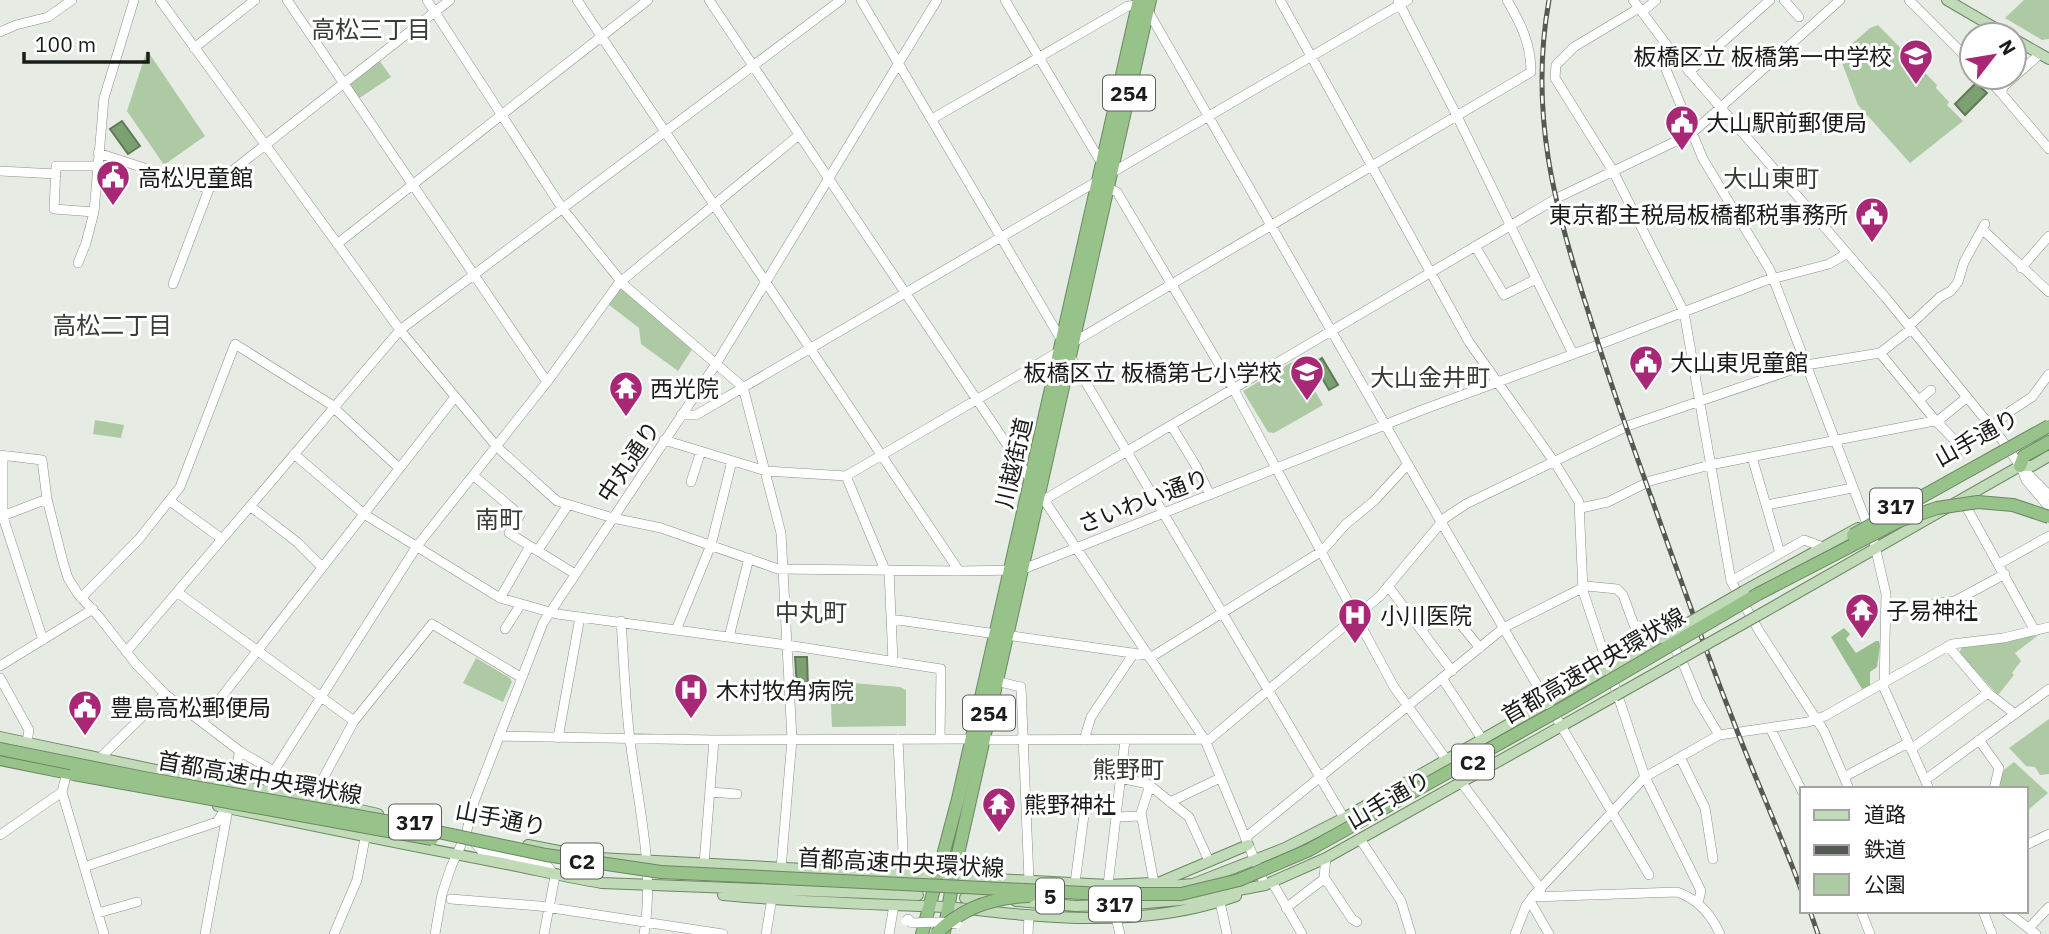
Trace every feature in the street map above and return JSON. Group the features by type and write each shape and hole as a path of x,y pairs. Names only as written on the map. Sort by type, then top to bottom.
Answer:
{"highway":[{"name":"川越街道","path":"922,934 1001,635 1030,480 1066,347 1144,4"},
{"name":"川越街道","path":"1015,571 1042,496 1066,347"},
{"path":"1759,596 1903,506 2049,425"},
{"path":"2020,466 2024,456 2049,442"},
{"name":"首都高速中央環状線","path":"0,748 592,863 661,872 1174,896 1239,880 1309,850 1759,596 1885,528 1924,511 1962,503 1987,502 2022,507 2049,519"},
{"name":"川越街道","path":"943,934 972,739 996,681 1001,635"},
{"name":"首都高速中央環状線","path":"0,761 592,866 768,880 1174,896"},
{"path":"233,785 251,799 408,831 516,848"},
{"name":"5","path":"936,934 960,914 998,899 1029,896 1174,896"},
{"name":"5","path":"943,934 957,921 975,911 1006,901 1134,900 1174,896"}],"main road":[{"path":"1947,0 1983,21"},
{"path":"2028,46 2046,55"},
{"name":"山手通り","path":"975,883 1109,889 1171,888 1193,884 1284,848 1344,818 2005,445 2049,425"},
{"name":"山手通り","path":"965,898 1076,906 1123,904 1191,899 1268,884 1326,858 1560,726 1620,698 1757,615 2020,466 2032,466 2049,456"},
{"name":"山手通り","path":"0,737 312,799 466,834 596,858 647,864"},
{"name":"山手通り","path":"0,761 555,876 647,886 918,895"},
{"path":"132,788 149,784 150,776 137,765"},
{"path":"170,796 160,786 162,779 173,773"},
{"path":"1156,883 1209,861 1246,841"},
{"name":"317","path":"647,864 704,864 1108,885 1156,883 1216,875"},
{"name":"317","path":"647,864 918,880"},
{"name":"317","path":"647,886 657,890 772,898 1116,918 1171,912 1220,902 1268,884"}],"street":[{"path":"0,32 16,24 42,19 72,0"},
{"path":"78,263 94,212 104,97 134,0"},
{"path":"160,0 400,330 497,447 555,499 568,505 656,527 782,569 1015,571 1077,549 1205,740 1254,860 1302,934"},
{"path":"194,48 255,0"},
{"path":"288,0 547,382"},
{"path":"427,0 562,208 621,281 744,387 781,533 792,739 781,869"},
{"path":"173,284 209,189 450,0"},
{"path":"577,0 959,571"},
{"path":"337,244 648,0"},
{"name":"さいわい通り","path":"709,0 1077,549 1497,382 1773,278 1829,264 1845,255"},
{"path":"126,652 400,330 841,0"},
{"path":"861,0 1344,818"},
{"name":"中丸通り","path":"435,934 442,894 542,625 716,364 937,0"},
{"path":"1005,0 1105,177 1117,192 1233,388 1394,687 1446,759"},
{"path":"1280,0 1469,342 1555,463 1581,508 1582,588 1645,777 1701,891 1698,903"},
{"path":"664,440 766,471 846,476 1531,72 1526,35 1507,0"},
{"path":"1656,0 1638,7 1574,47 1556,65 1555,78 1613,171 1684,312 1731,581 1759,631 1824,731 1848,787"},
{"path":"1689,72 1770,0"},
{"path":"1784,0 1799,17"},
{"path":"1042,496 1126,452 1562,195 1691,134 1840,0"},
{"path":"1909,0 1958,49"},
{"path":"681,415 696,415 1209,117 1402,1 1573,354"},
{"path":"932,119 1128,6 1144,4 1441,522 1649,875"},
{"path":"1638,7 1689,72 1910,327 2020,466 2049,495"},
{"path":"1667,46 1663,60 1665,68 1691,134 1773,278 1867,522 1886,594 1884,688 1927,784 1979,740 2049,689"},
{"path":"2046,55 2004,86 2001,93 2049,149"},
{"path":"274,771 417,547 547,382 621,281 799,135"},
{"path":"98,153 209,189"},
{"path":"94,212 54,209 55,174 56,166 96,166"},
{"path":"0,171 55,174"},
{"path":"499,736 713,740 1205,740 1214,736 1357,615 1388,586 1441,522 1466,504 1630,425 1806,365 1880,353 1940,297 1951,291 1984,227 2021,268 2049,292"},
{"path":"2021,268 2049,236"},
{"path":"1475,246 1504,295 1536,279"},
{"path":"81,598 139,540 180,487 236,344 335,407 399,468"},
{"path":"1880,353 1935,420 1965,451"},
{"path":"1991,427 2032,397 2049,374"},
{"path":"1919,400 1931,390"},
{"path":"202,722 455,397"},
{"path":"1581,508 1608,502 1650,481 1710,465 1935,420 1966,398"},
{"path":"1171,425 1210,495"},
{"path":"691,482 701,451"},
{"path":"294,454 364,514 500,598 580,617 787,645 941,670 940,739"},
{"path":"43,640 1,517 1,455 42,460 47,499 68,578 81,598 93,609 126,652 165,694 242,752 289,780 286,794"},
{"path":"1752,457 1780,554"},
{"path":"672,630 711,545 732,461"},
{"path":"891,619 1153,656 1322,551 1408,464"},
{"path":"2020,466 2025,480 2049,508"},
{"path":"474,476 520,515 509,533 575,574"},
{"path":"846,476 887,570 893,662"},
{"path":"1766,505 1852,488"},
{"path":"1,517 47,499"},
{"path":"1962,500 2035,631"},
{"path":"170,501 222,539"},
{"path":"500,598 568,505"},
{"path":"250,506 297,542 322,566"},
{"path":"1999,564 2049,536"},
{"path":"1731,581 1804,540 1823,547"},
{"path":"729,637 749,558"},
{"path":"1885,610 1955,601 2005,574"},
{"path":"1388,586 1452,671"},
{"path":"1246,841 1319,778 1505,628 1586,586 1617,589 1623,595 1634,625 1654,629 1668,637 1719,736"},
{"path":"177,592 354,721"},
{"path":"505,629 521,604"},
{"path":"0,666 93,609"},
{"path":"1422,631 1448,609 1480,648"},
{"path":"558,738 580,617"},
{"path":"621,621 630,739 647,864 644,934"},
{"path":"312,799 354,721 432,624 522,678"},
{"path":"1515,934 1531,899 1645,777 1719,736 1817,719 1948,646 2049,627"},
{"path":"1948,646 1989,693 2015,714"},
{"path":"1084,740 1091,717 1134,653"},
{"path":"0,678 29,730 27,742"},
{"path":"1442,678 1482,739"},
{"path":"996,681 1021,687 1029,880"},
{"path":"1844,777 1910,746 1989,693"},
{"path":"100,758 165,694"},
{"path":"1775,727 1800,787"},
{"path":"898,739 904,874"},
{"path":"704,864 713,740"},
{"path":"1108,885 1125,740"},
{"path":"1979,740 1998,768 1994,787"},
{"path":"205,934 235,770 242,752"},
{"path":"1680,757 1705,808 1713,859"},
{"path":"66,776 62,792 104,934"},
{"path":"1120,778 1150,785 1189,817 1209,861"},
{"path":"1170,802 1220,778"},
{"path":"1461,782 1541,890"},
{"path":"1150,785 1142,816 1156,883"},
{"path":"0,835 62,792"},
{"path":"710,792 737,793"},
{"path":"1075,883 1086,800 1117,805"},
{"path":"84,867 217,822 228,808"},
{"path":"1116,817 1142,816"},
{"path":"466,834 481,850 546,864 555,876 544,934"},
{"path":"2028,844 2049,834"},
{"path":"334,934 357,880 365,838"},
{"path":"1360,839 1402,901 1411,934"},
{"path":"1326,858 1325,878 1352,919 1357,922"},
{"path":"1286,908 1325,878"},
{"path":"1531,899 1669,892 1684,895 1698,903 1713,919 1720,934"},
{"path":"766,934 772,898"},
{"path":"451,899 549,908 723,934"},
{"path":"1531,899 1549,934"},
{"path":"98,913 137,902"},
{"path":"1220,902 1227,934"},
{"path":"889,934 894,905"},
{"path":"2009,913 2032,931 2049,907"},
{"path":"1862,913 1870,934"},
{"path":"1984,913 1992,934"},
{"path":"1028,934 1029,915"},
{"path":"1116,918 1120,934"},
{"path":"906,921 908,919 912,923 957,924"}],"green space":[{"path":"2024,0 2049,0 2049,39 2042,40 2028,32 2028,21 2010,21 2005,18"},
{"path":"1878,25 1937,85 1936,88 1949,102 1947,105 1963,121 1910,163 1858,105 1839,55 1870,28"},
{"path":"147,50 205,136 164,165 127,111"},
{"path":"379,60 391,77 358,99 349,83"},
{"path":"621,287 693,348 678,371 641,344 639,328 608,304"},
{"path":"1297,359 1323,405 1274,433 1268,432 1243,391"},
{"path":"95,420 124,425 121,438 93,434"},
{"path":"2041,633 2015,653 2021,661 1998,695 1959,653 1962,647"},
{"path":"476,658 510,678 512,682 503,702 463,683"},
{"path":"830,681 900,687 906,690 906,726 832,727"},
{"path":"2049,719 2049,774 2040,775 2035,767 2026,766 2009,748"},
{"path":"2014,762 2048,793 2028,810 2028,787 2000,787 1998,782 2005,769"}],"shaded area":[{"path":"1968,91 1987,93 1965,115 1955,104"},
{"path":"122,121 140,146 128,154 110,129"},
{"path":"1322,358 1338,385 1329,390 1314,364"},
{"path":"1844,628 1850,634 1846,639 1856,653 1879,641 1877,667 1870,672 1870,686 1862,689 1831,637"},
{"path":"795,657 807,657 808,687 797,687"}],"railway":[{"path":"1549,0 1542,81 1544,120 1548,158 1565,234 1615,394 1686,596 1739,737 1800,887"},
{"path":"1811,913 1818,934"}],"place":[{"name":"板橋区立 板橋第一中学校","path":"1916,86"},
{"name":"大山駅前郵便局","path":"1682,152"},
{"name":"高松児童館","path":"113,207"},
{"name":"東京都主税局板橋都税事務所","path":"1872,244"},
{"name":"大山東児童館","path":"1646,392"},
{"name":"板橋区立 板橋第七小学校","path":"1307,402"},
{"name":"西光院","path":"626,418"},
{"name":"子易神社","path":"1862,640"},
{"name":"小川医院","path":"1355,645"},
{"name":"木村牧角病院","path":"691,720"},
{"name":"豊島高松郵便局","path":"85,737"},
{"name":"熊野神社","path":"999,834"}],"district":[{"name":"高松三丁目","path":"371,29"},
{"name":"大山東町","path":"1771,178"},
{"name":"高松二丁目","path":"112,325"},
{"name":"大山金井町","path":"1430,377"},
{"name":"南町","path":"499,519"},
{"name":"中丸町","path":"811,612"},
{"name":"熊野町","path":"1128,769"}]}
